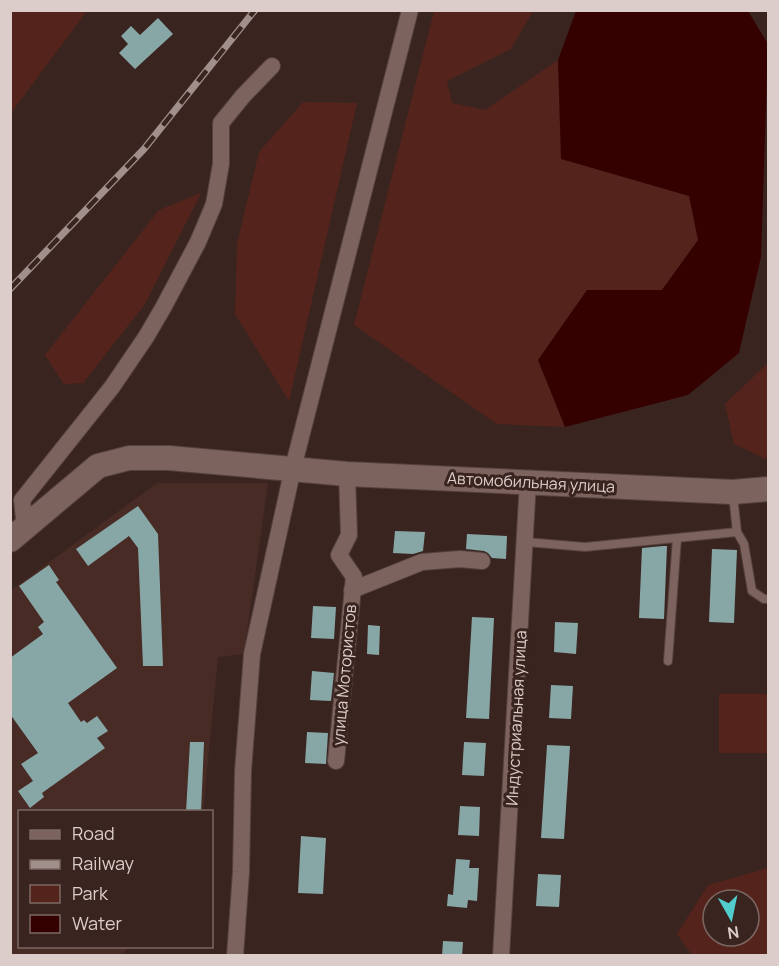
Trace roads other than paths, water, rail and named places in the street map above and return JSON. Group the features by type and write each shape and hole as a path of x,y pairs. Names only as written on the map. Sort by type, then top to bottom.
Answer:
{"street":[{"path":"235,956 241,872 243,771 252,654 293,468 410,10"},
{"path":"18,534 22,500 112,387 146,337 198,242 214,204 221,164 221,123 272,66"},
{"name":"Автомобильная улица","path":"18,534 98,466 129,458 169,458 347,474 733,492 768,489"},
{"name":"улица Мотористов","path":"336,760 354,577 339,555 349,534 347,474"},
{"name":"Индустриальная улица","path":"501,956 528,481"},
{"name":"улица Мотористов","path":"352,590 422,562 460,559 482,561"}],"lane":[{"path":"733,492 736,532 744,544 752,591 768,599"},
{"path":"526,543 585,547 736,532"},
{"path":"668,661 677,538"}],"water":[{"path":"576,11 748,11 768,44 761,257 739,353 688,395 565,427 538,360 587,290 662,290 698,240 689,196 561,159 558,60"}],"railway":[{"path":"10,289 144,149 255,10"}]}
